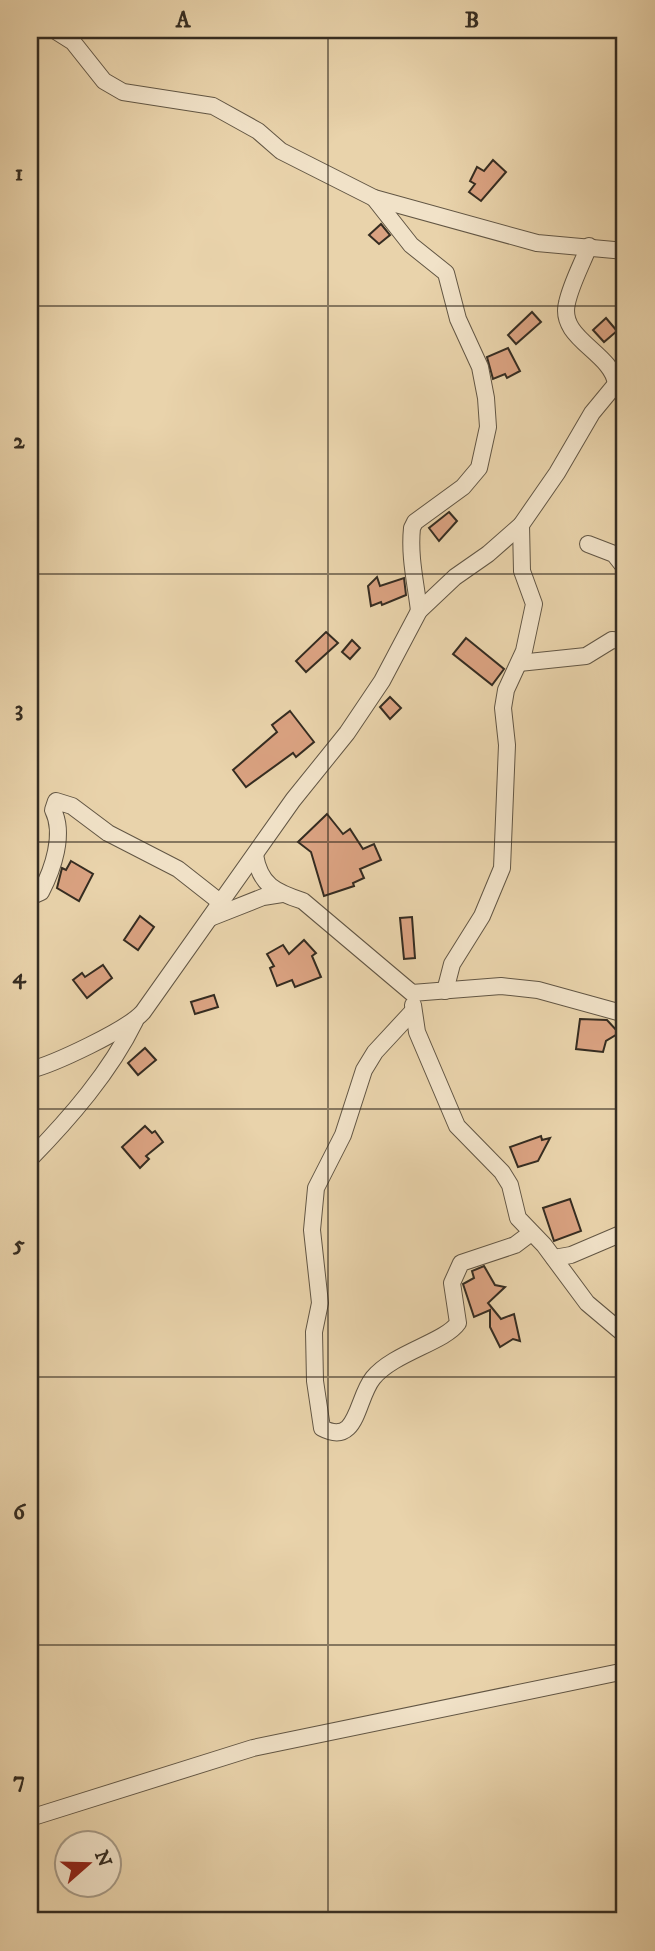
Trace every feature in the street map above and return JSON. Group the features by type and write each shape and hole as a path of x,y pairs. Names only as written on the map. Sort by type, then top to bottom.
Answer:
{"street":[{"path":"54,30 73,42 104,81 123,92 213,106 258,131 281,151 374,198 501,236 537,243 625,251"},
{"path":"374,198 411,245 446,273 458,319 480,367 486,398 488,427 479,468 463,487 415,522 412,528 412,571 425,594"},
{"path":"30,1159 68,1118 126,1040 135,1021 382,681 419,611 425,594 521,525 557,473 592,413 620,378 575,332 566,318 566,304 589,246"},
{"path":"445,991 452,964 482,916 502,868 507,745 503,708 506,690 519,663 534,604 522,571 519,551 521,525"},
{"path":"588,544 614,554 625,568"},
{"path":"519,663 586,656 612,640 625,641"},
{"path":"30,897 41,892 56,850 57,818 53,810 56,801 72,806 108,833 178,869 220,902"},
{"path":"255,855 258,872 282,894 303,901 412,993 501,986 538,990 625,1014"},
{"path":"208,919 263,897 282,894"},
{"path":"412,993 417,1032 457,1126 502,1172 510,1185 512,1205 518,1218 554,1258 587,1303 625,1335"},
{"path":"413,1011 375,1052 364,1070 343,1135 316,1188 312,1230 318,1263 320,1303 314,1332 315,1381 322,1428 334,1434 346,1432 354,1423 361,1395 387,1365 419,1345 451,1333 458,1323 453,1283 461,1263 514,1245 531,1233"},
{"path":"30,1070 109,1036 135,1021"},
{"path":"554,1258 571,1255 625,1232"},
{"path":"30,1818 253,1748 625,1671"}],"building":[{"path":"493,160 506,172 481,201 469,192 475,184 470,181 477,167 484,171"},
{"path":"381,224 390,235 379,244 369,235"},
{"path":"532,312 541,322 516,344 508,335"},
{"path":"606,318 617,331 604,342 593,330"},
{"path":"508,348 520,371 507,378 505,374 493,379 487,357"},
{"path":"449,512 457,521 439,541 429,528"},
{"path":"377,577 380,586 404,578 406,595 382,605 381,602 371,606 368,586"},
{"path":"326,632 338,643 306,672 296,661"},
{"path":"466,638 504,669 492,685 453,654"},
{"path":"352,640 360,648 350,659 342,652"},
{"path":"390,697 401,708 390,719 380,707"},
{"path":"290,711 314,742 296,757 293,753 246,787 233,770 277,732 272,725"},
{"path":"327,814 343,834 350,829 363,849 374,844 381,860 360,869 364,878 353,883 354,886 324,896 311,852 298,842"},
{"path":"71,861 93,874 79,901 57,888 62,868 66,870"},
{"path":"140,916 154,927 138,950 124,940"},
{"path":"412,917 415,958 404,959 400,918"},
{"path":"304,940 316,953 312,956 321,977 295,987 292,980 277,986 270,968 274,966 267,954 283,945 289,954"},
{"path":"103,965 112,978 87,998 73,980 82,973 85,977"},
{"path":"214,995 218,1007 195,1014 191,1002"},
{"path":"580,1019 607,1020 619,1033 606,1041 603,1052 576,1049"},
{"path":"145,1048 156,1060 138,1075 128,1063"},
{"path":"145,1126 152,1133 155,1131 163,1142 146,1156 149,1159 140,1168 122,1147"},
{"path":"541,1136 542,1140 550,1138 538,1161 518,1167 510,1147"},
{"path":"570,1199 581,1231 554,1241 543,1208"},
{"path":"484,1266 495,1285 505,1287 488,1303 501,1319 514,1314 520,1341 513,1339 500,1347 490,1327 490,1310 474,1317 463,1284 474,1278 472,1271"}]}
